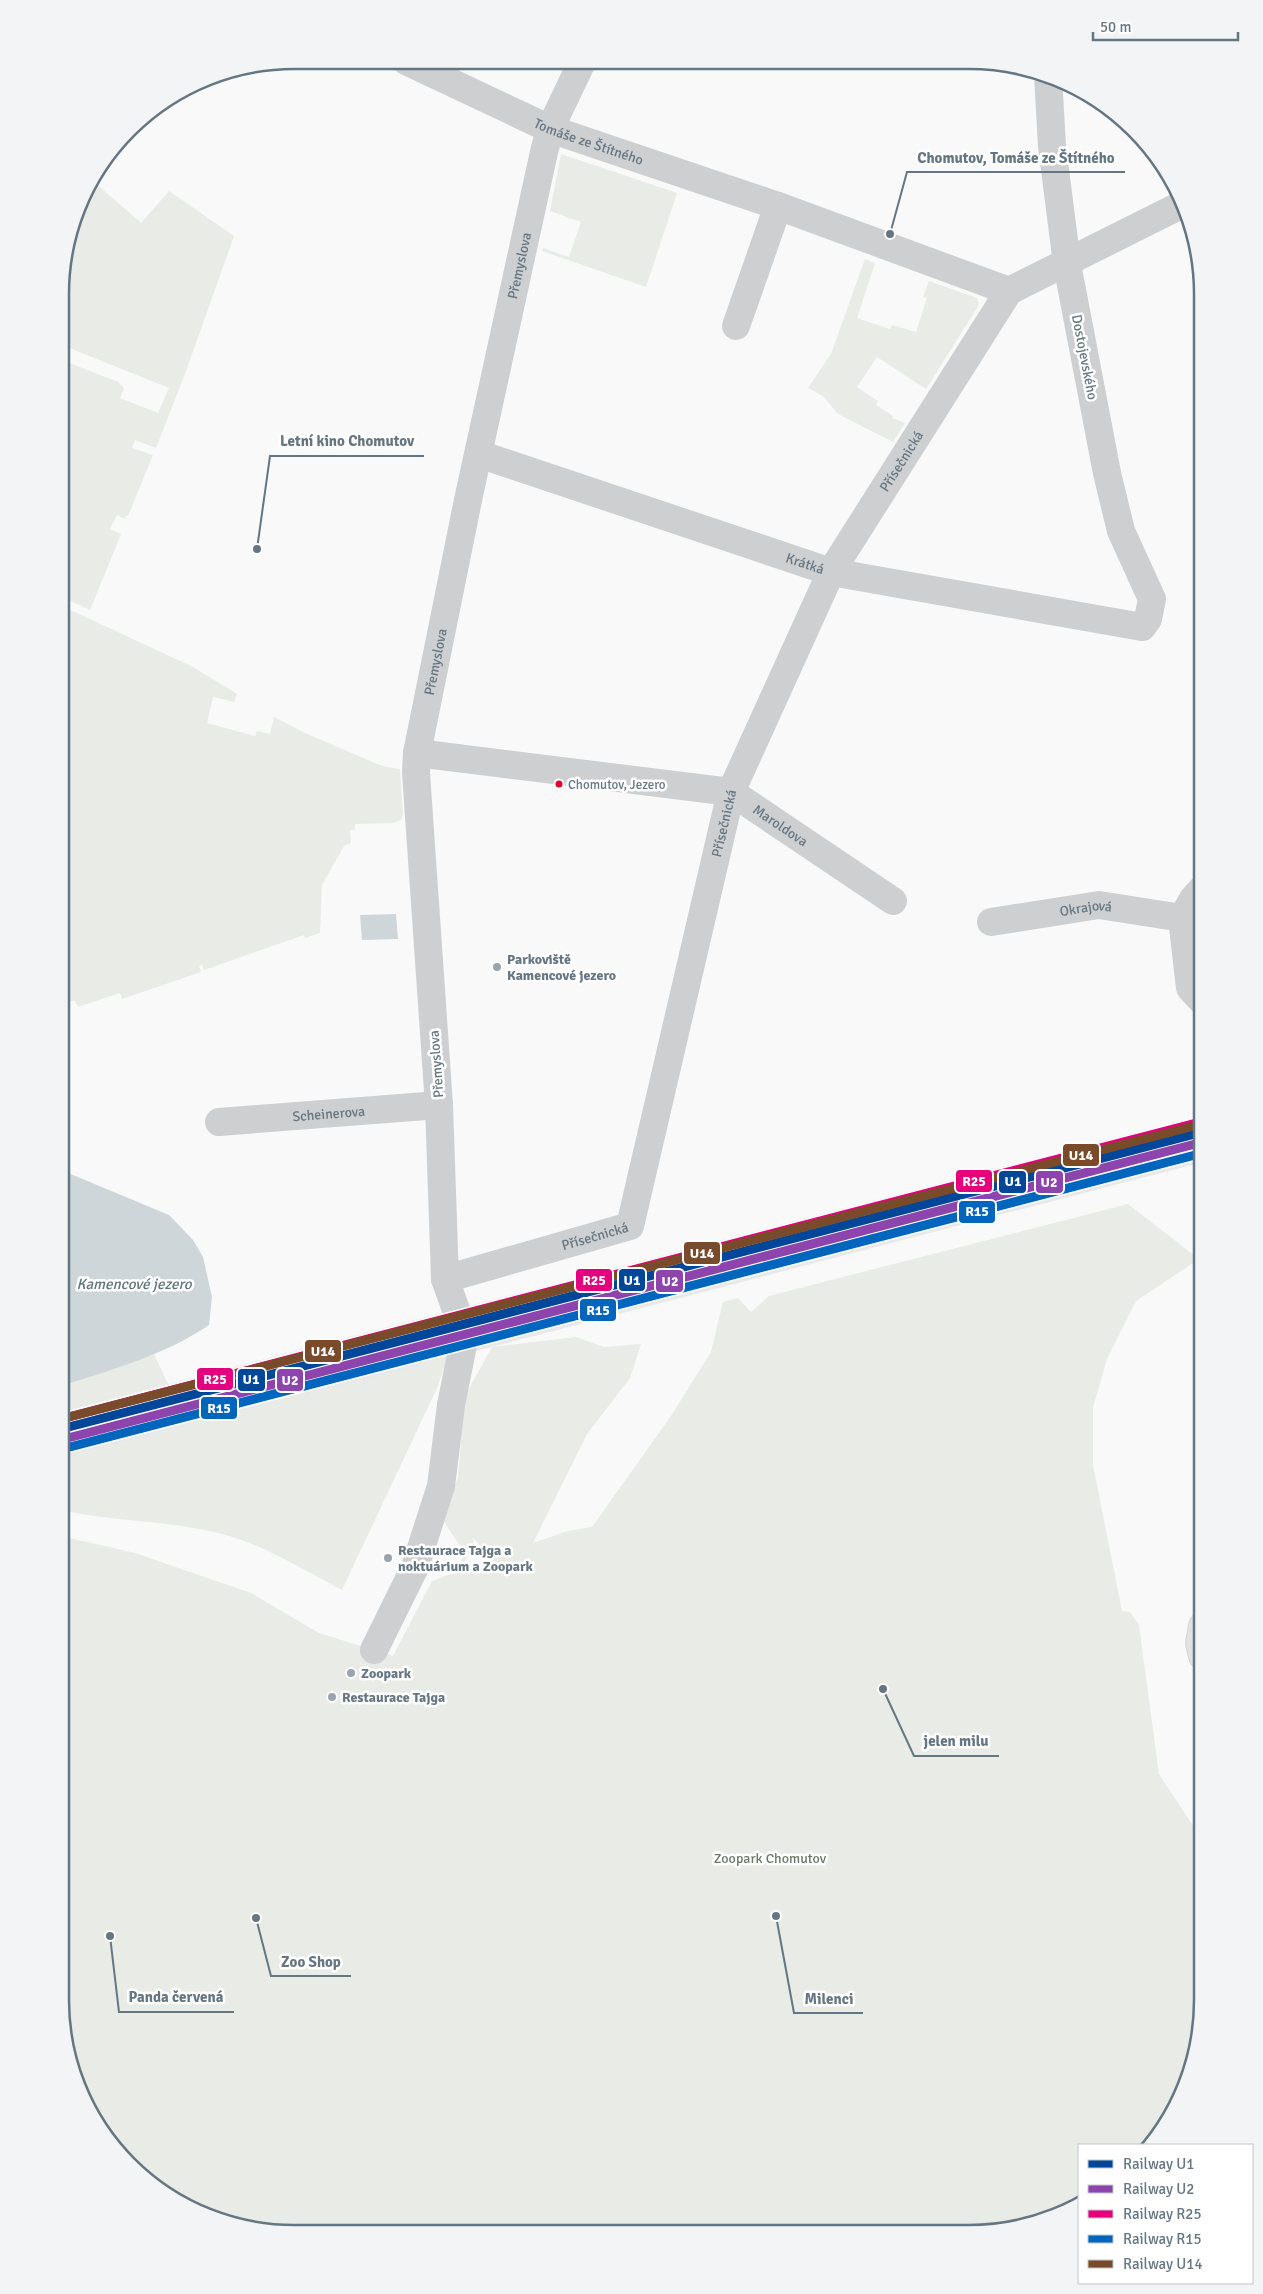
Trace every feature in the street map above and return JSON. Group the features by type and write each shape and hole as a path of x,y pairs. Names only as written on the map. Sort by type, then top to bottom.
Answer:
{"street":[{"name":"Tomáše ze Štítného","path":"423,69 550,129 778,206 1009,291"},
{"name":"Přemyslova","path":"374,1650 415,1567 441,1486 451,1405 465,1335 446,1279 439,1105 416,773 417,753 479,454 550,129 579,69"},
{"name":"Dostojevského","path":"1048,83 1052,146 1067,264 1106,473 1121,531 1152,599 1148,619 1142,627"},
{"path":"736,326 778,206"},
{"path":"1009,291 1067,264 1177,207"},
{"name":"Přísečnická","path":"446,1279 630,1226 731,792 831,572 1009,291"},
{"name":"Krátká","path":"479,454 831,572 1142,627"},
{"name":"Maroldova","path":"417,753 731,792 894,901"},
{"path":"1194,898 1182,918 1190,988 1194,992"},
{"name":"Okrajová","path":"991,922 1099,905 1182,918"},
{"name":"Scheinerova","path":"219,1122 439,1105"}],"shaded area":[{"path":"1194,1117 1194,1164 69,1457 69,1410"}],"green space":[{"path":"561,154 677,193 646,287 542,251 543,248 569,257 581,222 550,211"},
{"path":"97,184 141,223 169,191 234,236 186,371 156,448 135,440 132,448 153,455 128,516 125,519 117,515 110,529 121,534 90,610 69,600 69,363 118,382 124,388 120,398 158,413 169,388 69,348 69,279 73,250 81,221"},
{"path":"865,259 875,263 857,318 890,329 892,325 916,332 927,298 923,297 929,281 977,298 979,305 926,389 877,357 857,387 878,401 876,405 893,416 892,418 905,423 893,442 838,414 823,396 808,388 831,354"},
{"path":"69,609 193,667 237,694 234,702 213,697 207,723 255,736 257,731 270,734 274,717 305,733 382,766 400,769 403,813 401,820 393,823 355,824 355,830 350,830 351,843 344,846 322,885 320,933 305,938 304,935 204,970 202,965 199,966 201,972 122,999 120,993 78,1007 75,1001 70,1001"},
{"name":"Zoopark Chomutov","path":"1128,1204 1194,1255 1194,1262 1136,1301 1107,1359 1093,1407 1093,1465 1122,1611 1130,1612 1139,1625 1159,1774 1194,1827 1194,2015 1187,2058 1177,2086 1164,2113 1142,2144 1078,2144 1078,2197 1027,2218 984,2225 279,2225 236,2218 208,2208 181,2195 145,2169 115,2137 92,2100 81,2073 73,2044 69,2015 69,1538 135,1553 251,1593 319,1633 393,1656 432,1581 454,1573 465,1553 442,1519 443,1511 458,1478 461,1442 461,1403 492,1347 576,1337 604,1347 641,1344 630,1378 587,1434 533,1543 568,1531 592,1527 671,1416 711,1352 723,1302 738,1298 751,1312 769,1296","holes":["473,1537 490,1559 460,1570 474,1544"]},
{"path":"154,1354 168,1384 69,1410 69,1383"},
{"path":"447,1358 438,1386 342,1590 269,1551 222,1534 182,1526 69,1512 69,1457"}],"water":[{"path":"396,914 398,939 362,940 360,915"},
{"name":"Kamencové jezero","path":"69,1173 169,1215 193,1240 203,1257 212,1297 209,1325 174,1345 137,1361 69,1383"}],"rail line":[{"name":"R25","path":"69,1417 1194,1124"},
{"name":"U14","path":"69,1417 1194,1126"},
{"name":"U1","path":"69,1427 1194,1134"},
{"name":"U2","path":"69,1438 1194,1144"},
{"name":"R15","path":"69,1447 1194,1155"}],"place":[{"name":"Chomutov, Tomáše ze Štítného","path":"890,234"},
{"name":"Letní kino Chomutov","path":"257,549"},
{"name":"Chomutov, Jezero","path":"559,784"},
{"name":"Parkoviště Kamencové jezero","path":"497,967"},
{"name":"Restaurace Tajga a noktuárium a Zoopark","path":"388,1558"},
{"name":"Zoopark","path":"351,1673"},
{"name":"jelen milu","path":"883,1689"},
{"name":"Restaurace Tajga","path":"332,1697"},
{"name":"Milenci","path":"776,1916"},
{"name":"Zoo Shop","path":"256,1918"},
{"name":"Panda červená","path":"110,1936"}]}
